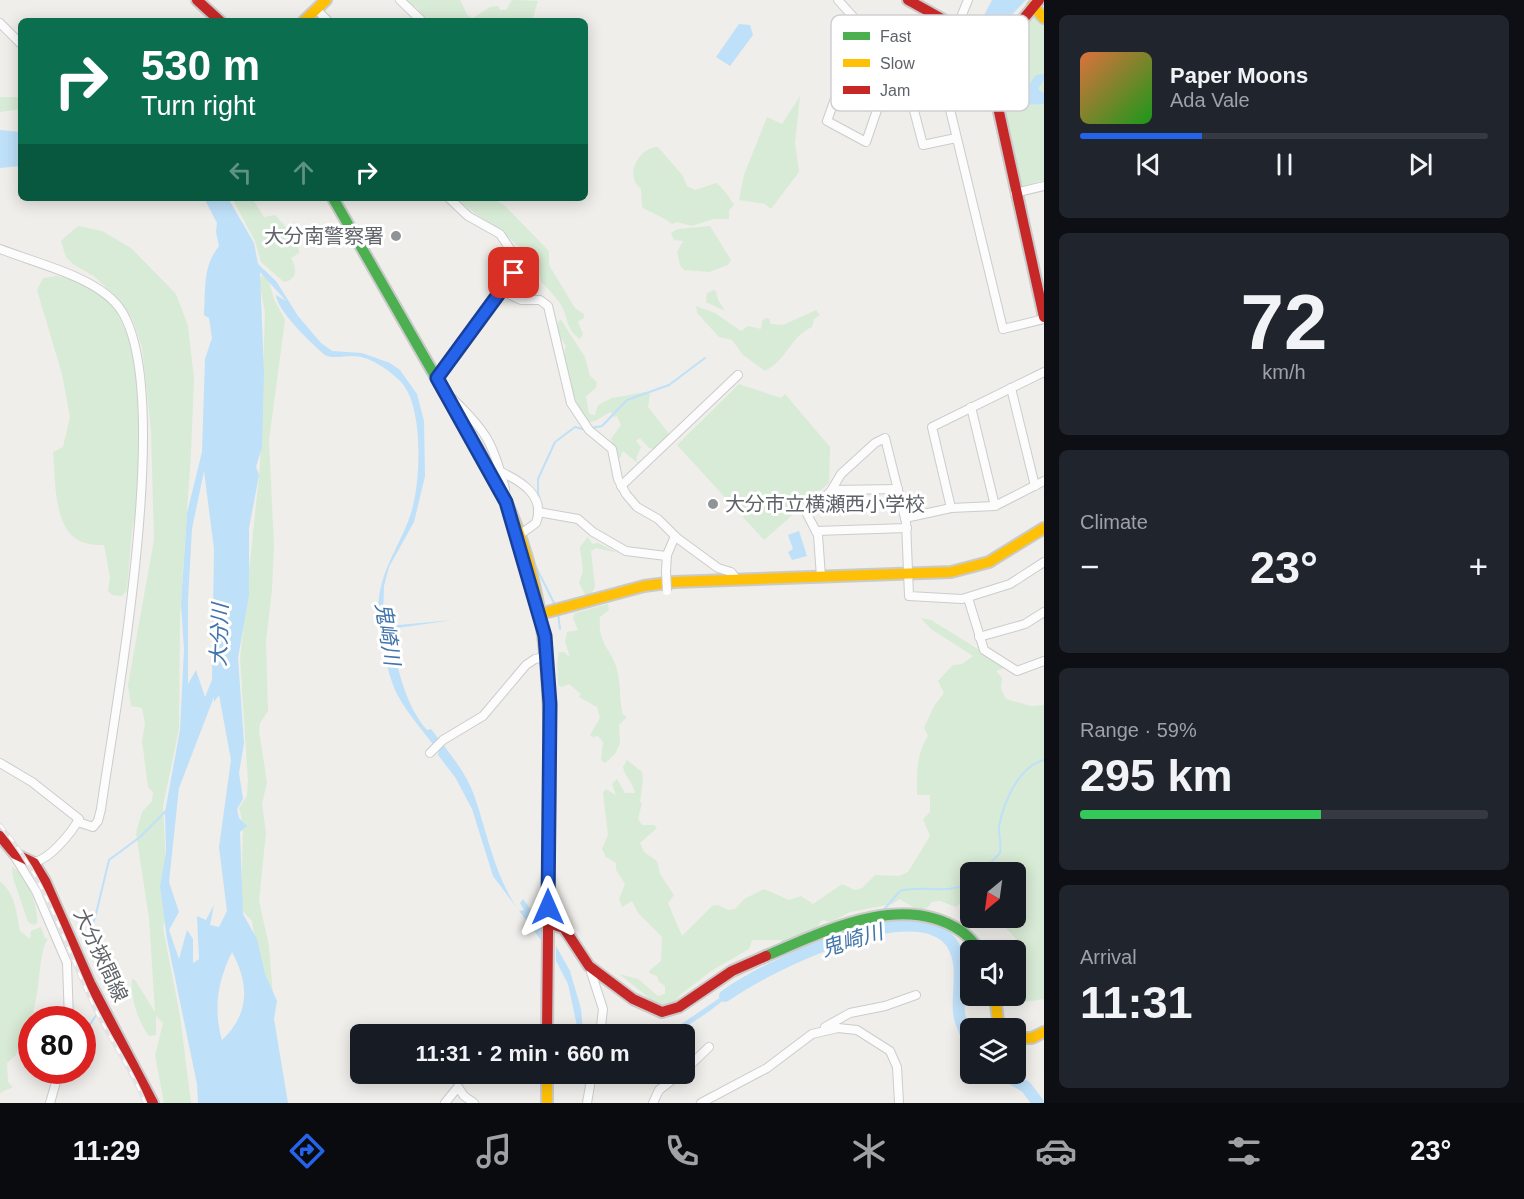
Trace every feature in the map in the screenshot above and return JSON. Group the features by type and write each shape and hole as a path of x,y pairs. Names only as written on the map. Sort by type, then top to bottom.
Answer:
{"main road":[{"path":"197,0 217,18"},
{"path":"308,18 326,0"},
{"path":"908,0 935,15"},
{"path":"1025,15 1036,3 1044,18"},
{"path":"997,111 1044,318"},
{"path":"335,201 498,485 518,536 540,614 548,656 547,1024"},
{"path":"540,614 656,584 951,572 980,566 1044,528"},
{"name":"大分挾間線","path":"0,837 12,851 32,862 50,889 90,983 153,1103"},
{"path":"548,927 560,926 566,930 581,956 593,969 649,1008 667,1012 679,1008 745,964 856,921 914,915 938,919 964,933 971,940"},
{"path":"1026,1038 1032,1038 1044,1032"},
{"path":"547,1084 547,1103"}],"street":[{"path":"400,0 419,18"},
{"path":"838,0 853,15"},
{"path":"962,15 968,0"},
{"path":"317,10 325,18"},
{"path":"0,23 18,41"},
{"path":"831,110 827,121 866,142 877,111"},
{"path":"914,111 922,146 957,138"},
{"path":"950,111 1003,329 1044,318"},
{"path":"1015,193 1044,186"},
{"path":"452,201 468,216 500,234 516,254 518,264 502,291 468,332 439,383 484,430 494,448 513,522"},
{"path":"0,249 83,280 109,296 123,313 131,328 142,380 144,475 127,624 102,798 97,823 90,827 78,822"},
{"path":"502,291 520,299 540,300 549,306 572,403 589,430 612,449 621,486 637,507 661,522 675,536 718,568 732,572 737,580"},
{"path":"951,508 931,429 1044,372"},
{"path":"621,486 738,375"},
{"path":"1011,388 1035,486"},
{"path":"971,407 995,506"},
{"path":"821,577 816,531 807,514 832,490 841,474 875,443 885,438 907,528 909,597 968,598 1010,584 1044,562"},
{"path":"501,472 529,489 538,512 536,523 518,536"},
{"path":"905,518 951,508 995,506 1044,482"},
{"path":"832,490 898,489"},
{"path":"538,512 578,519 596,534 626,550 666,556"},
{"path":"816,531 907,528"},
{"path":"667,591 666,556 675,536"},
{"path":"968,598 984,650 1017,671 1044,661"},
{"path":"979,637 1025,624 1044,612"},
{"path":"431,753 441,741 483,716 526,665 535,659 548,656"},
{"path":"0,763 28,778 78,816 78,822 42,860 32,862"},
{"path":"12,851 15,861 36,891 67,963 69,1006"},
{"path":"593,969 603,1009 601,1024"},
{"path":"701,1103 767,1068 807,1037 850,1013 885,1006 916,995"},
{"path":"821,1030 852,1029 887,1048 897,1067 899,1103"},
{"path":"695,1060 709,1047"},
{"path":"50,1103 55,1084"},
{"path":"587,1103 590,1084"},
{"path":"653,1103 659,1090 667,1084"},
{"path":"445,1103 458,1087 464,1096 474,1103"}],"green space":[{"path":"405,0 460,0 468,16 473,18 425,18 417,8"},
{"path":"512,0 538,1 533,18 473,18 490,7 498,6 500,10 506,10"},
{"path":"1034,17 1044,24 1044,180 1022,186 1018,183 1002,111 1029,111 1029,23"},
{"path":"800,96 795,143 799,172 771,209 765,204 739,200 744,175 767,117 782,124"},
{"path":"0,97 18,97 18,109 0,112"},
{"path":"658,147 683,176 687,186 695,190 716,183 721,188 734,205 729,210 729,219 713,219 692,226 677,222 672,224 642,207 641,189 636,183 634,169 636,162 645,151"},
{"path":"234,201 254,201 264,217 275,215 291,233 299,248 299,253 291,258 295,269 292,279 284,282 261,262 255,241"},
{"path":"460,201 497,201 505,206 549,251 549,265 575,308 584,314 584,318 578,322 583,334 580,339 571,330 559,302 541,282 529,258 506,236"},
{"path":"78,226 102,231 131,248 176,294 188,326 194,379 191,452 180,615 179,729 163,806 168,907 163,928 180,1016 191,1103 164,1103 155,1055 163,1023 156,1016 156,1035 149,1036 138,1016 132,986 132,979 135,980 155,1012 149,918 136,833 142,812 152,801 153,792 148,787 142,741 145,723 142,708 131,706 128,685 154,540 151,430 142,347 132,318 113,294 95,277 66,257 61,241"},
{"path":"710,226 731,260 728,265 709,272 684,270 680,265 677,252 683,241 674,240 671,233 678,229"},
{"path":"262,275 268,278 274,299 285,320 269,440 274,546 266,641 268,711 260,723 259,731 267,782 262,804 266,832 259,901 269,946 273,996 259,964 252,921 241,909 243,825 239,808 247,796 248,781 240,659 260,466 265,313 259,280"},
{"path":"57,276 85,283 113,305 133,345 139,398 141,485 132,530 127,590 122,596 112,595 108,591 110,577 104,545 87,544 74,537 66,528 58,504 53,452 63,447 70,417 62,374 37,290 43,278"},
{"path":"716,291 718,300 725,311 706,302 707,293"},
{"path":"696,306 715,313 741,331 748,326 761,329 762,321 766,318 770,319 770,324 783,325 816,310 820,315 814,319 812,327 798,337 779,361 765,371 743,355 732,340 719,337 697,313"},
{"path":"561,320 585,357 590,376 597,382 596,388 586,396 589,414 595,415 598,405 612,398 645,392 650,394 648,407 669,434 655,449 649,448 640,438 636,441 641,447 636,459 639,464 623,451 620,458 616,457 611,439 621,425 617,416 613,417 611,412 587,422 583,415 567,374 564,354 566,346 557,331 558,321"},
{"path":"739,384 781,398 785,394 830,447 829,483 764,540 677,445"},
{"path":"588,537 592,544 598,543 618,553 596,548 591,551 595,587 591,594 586,596 579,583 583,571 580,547"},
{"path":"608,604 609,610 600,617 601,634 616,666 623,715 627,717 619,725 620,743 615,754 605,763 601,760 603,742 598,736 590,735 600,718 597,707 579,697 581,694 569,684 562,687 558,685 557,664 559,652 564,652 570,657 565,642 567,632 578,630 573,618 575,613"},
{"path":"921,618 931,620 1002,664 1005,668 996,671 1002,678 1001,689 1006,699 1031,706 1044,705 1044,999 1026,1002 1026,940 1017,940 1006,928 1026,928 1026,862 960,862 960,904 956,907 940,901 932,902 927,908 919,911 900,899 892,904 850,912 831,922 822,920 811,935 776,948 782,940 752,940 749,949 711,971 680,995 672,1006 658,1005 619,974 638,979 658,996 665,994 665,986 659,982 657,976 649,973 661,961 662,937 638,913 632,901 622,907 619,899 625,884 616,870 616,863 606,857 602,849 608,835 603,793 606,789 616,795 612,784 617,779 625,793 635,793 623,767 627,760 642,772 640,802 642,803 638,819 642,825 654,825 657,828 640,843 644,852 657,861 660,874 674,895 668,903 682,936 712,906 718,905 728,910 735,909 744,899 764,889 789,900 801,896 813,904 842,884 855,890 862,888 875,875 899,876 908,872 930,836 923,819 930,812 930,795 917,795 917,772 921,750 928,736 924,728 934,706 944,693 938,681 953,665 962,664 973,656 931,629"},
{"path":"12,867 23,877 31,892 37,916 37,923 34,925 28,922 13,878"},
{"path":"0,881 12,898 20,931 30,939 31,931 41,927 45,938 48,939 43,951 34,1006 18,1006 18,1048 16,1055 7,1063 8,1082 13,1087 0,1093"}],"water":[{"path":"992,0 1026,0 1012,15 984,15"},
{"path":"739,24 750,25 753,35 730,66 716,57"},
{"path":"1044,74 1044,80 1038,89 1044,93 1044,104 1029,105 1029,85 1036,75"},
{"path":"0,130 18,132 18,166 0,168"},
{"name":"大分川","path":"206,201 230,201 254,243 258,264 276,281 298,316 321,343 332,351 362,353 390,363 400,370 417,394 424,421 425,476 414,522 389,567 384,586 383,617 388,626 453,620 390,629 395,655 412,708 427,730 431,729 443,744 470,786 497,869 518,910 493,876 472,809 455,777 401,702 390,676 384,653 378,618 379,596 385,572 410,516 417,485 417,425 407,391 399,380 372,361 352,356 325,355 282,310 276,295 286,301 260,272 264,374 262,447 256,467 259,475 249,528 249,595 238,658 244,743 239,773 243,799 237,809 239,818 247,826 240,832 243,914 257,939 265,974 277,1001 274,1019 288,1103 198,1103 197,1084 167,939 160,886 166,852 165,812 180,730 184,649 181,604 187,513 202,452 205,359 212,338 209,318 204,315 205,287 207,270 219,246 217,223","holes":["204,471 214,549 212,680 205,697 196,670 188,684 188,599 192,529","219,695 231,760 219,847 227,911 219,927 210,925 214,905 206,920 197,916 199,959 193,963 193,939 187,930 179,959 169,930 179,912 169,882 179,788 214,697 214,702","232,952 242,976 244,999 237,1020 222,1040 218,1017 218,995 223,973"]},
{"path":"799,531 807,556 792,560 788,552 793,549 788,535"},
{"path":"523,899 543,926 543,943 519,911 524,910 520,903"},
{"path":"556,946 570,971 581,1009 582,1024 577,1024 568,984 556,961"},
{"path":"739,985 705,1014 690,1024 681,1024"}],"waterway":[{"path":"591,428 602,426 627,400 669,385 705,358"},
{"path":"542,509 538,493 538,479 555,442 575,427 586,430"},
{"path":"535,565 556,607"},
{"path":"558,613 560,629"},
{"path":"991,862 1000,853 999,826 1014,786 1027,769 1044,760"},
{"path":"85,944 95,918 109,860 140,837 167,810"},
{"path":"881,913 900,891 960,886"},
{"name":"鬼崎川","path":"871,930 875,923"},
{"name":"鬼崎川","path":"725,996 771,969 840,939 876,929 908,926 935,930 953,945 960,970 960,1018"},
{"path":"96,1015 100,1009"},
{"name":"鬼崎川","path":"1021,1084 1038,1103"},
{"path":"54,1103 57,1091"}],"railway":[{"path":"0,825 16,845 42,888 93,1005 145,1103"}],"traffic: fast":[{"path":"335,201 450,402"},
{"path":"766,956 837,927 888,915 914,915 938,920 961,931 971,940"}],"traffic: slow":[{"path":"307,18 326,0"},
{"path":"1033,6 1044,18"},
{"path":"450,402 502,493 519,534 532,575 546,660 549,703 549,834"},
{"path":"540,614 644,586 674,582 951,572 989,562 1044,528"},
{"path":"996,1006 998,1018"},
{"path":"1026,1038 1032,1038 1044,1032"},
{"path":"547,1084 547,1103"}],"traffic: jam":[{"path":"197,0 217,18"},
{"path":"908,0 935,15"},
{"path":"1027,15 1039,0"},
{"path":"999,111 1044,317"},
{"path":"547,1024 549,834"},
{"path":"0,836 15,854 34,863 45,881 90,983 153,1103"},
{"path":"548,923 564,928 589,966 633,999 662,1012 679,1007 732,971 766,956"}],"place":[{"name":"大分南警察署","path":"396,236"},
{"name":"大分市立横瀬西小学校","path":"713,504"}],"route":[{"path":"514,273 468,332 437,378 506,502 521,547 545,636 550,704 548,907"}]}
